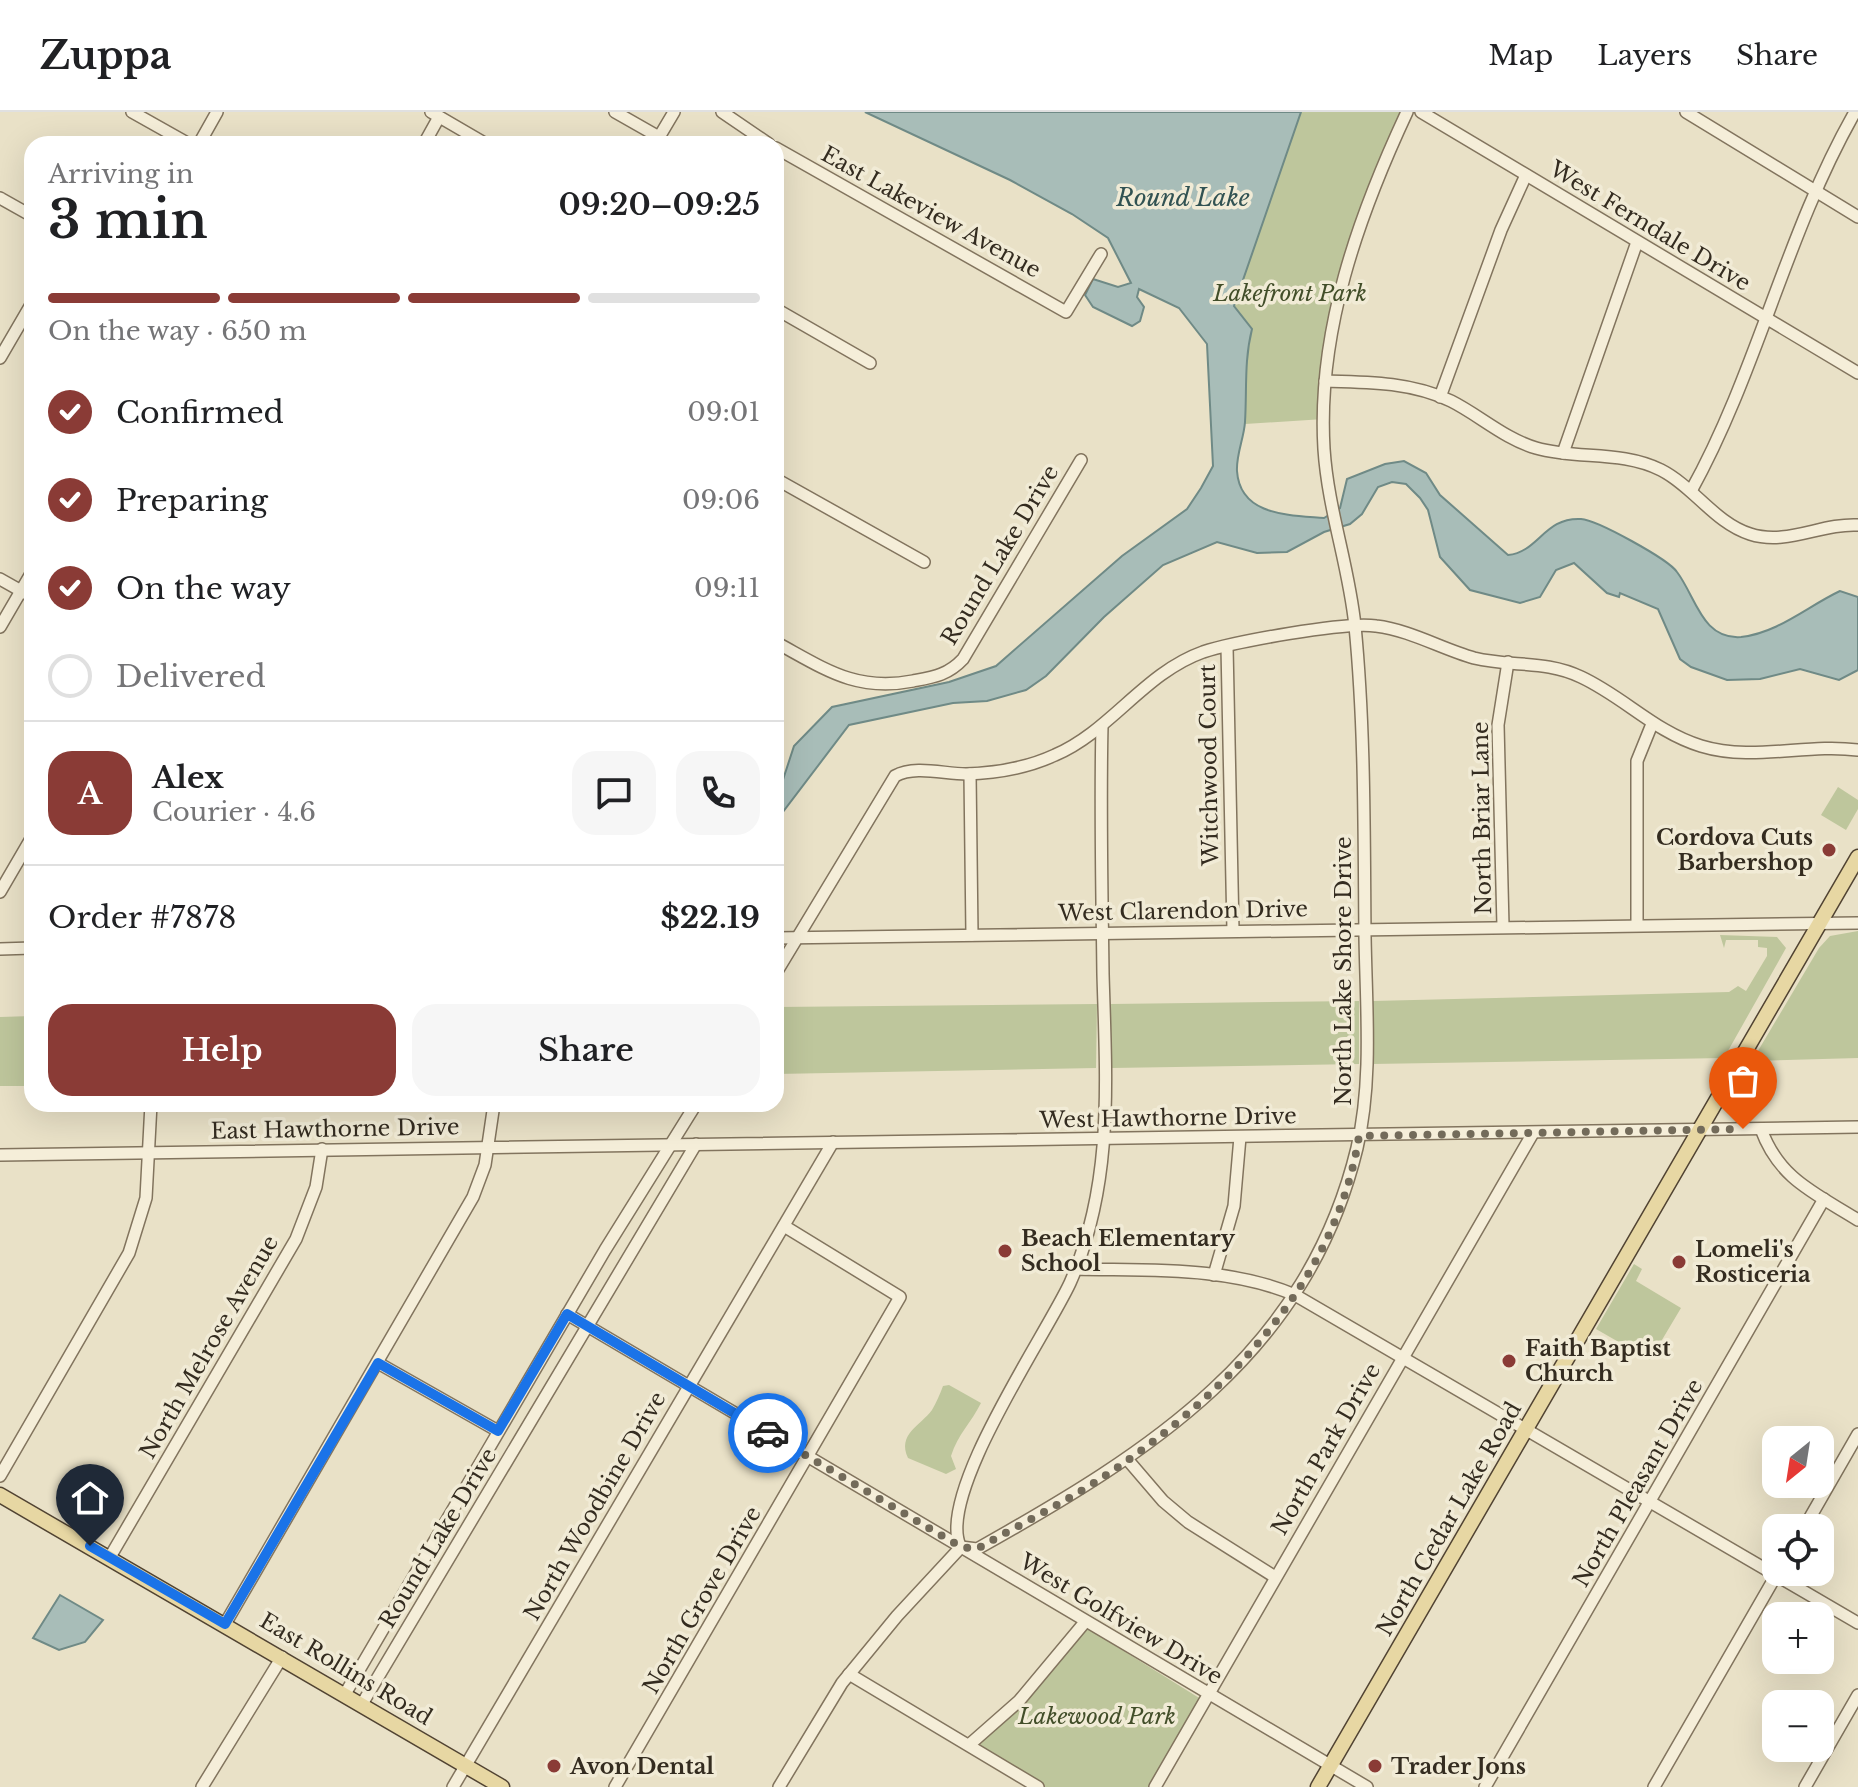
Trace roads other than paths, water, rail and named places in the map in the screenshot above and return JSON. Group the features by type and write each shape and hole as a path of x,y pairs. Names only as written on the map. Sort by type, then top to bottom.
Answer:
{"main road":[{"name":"North Cedar Lake Road","path":"1318,1787 1858,857"},
{"name":"East Rollins Road","path":"0,1495 502,1787"}],"street":[{"path":"132,112 175,136"},
{"path":"204,136 217,112"},
{"path":"615,112 650,136"},
{"path":"660,136 674,112"},
{"path":"722,112 757,136"},
{"name":"North Lake Shore Drive","path":"961,1547 977,1549 1093,1483 1219,1383 1252,1350 1295,1295 1326,1244 1359,1136 1366,1067 1360,690 1355,626 1332,510 1324,447 1325,381 1348,261 1407,112"},
{"name":"West Ferndale Drive","path":"1421,112 1858,373"},
{"path":"1686,112 1858,217"},
{"path":"1691,491 1732,413 1815,190 1855,112"},
{"path":"427,136 435,114 472,136"},
{"name":"East Lakeview Avenue","path":"784,153 1066,312 1101,254"},
{"path":"1440,397 1501,230 1526,175"},
{"path":"0,198 24,212"},
{"path":"1563,453 1637,242"},
{"path":"784,314 870,363"},
{"path":"0,358 24,317"},
{"path":"1325,381 1379,382 1440,397 1532,446 1563,453 1618,456 1642,461 1664,471 1728,522 1749,534 1794,536 1821,527 1858,525"},
{"name":"Round Lake Drive","path":"784,648 835,674 872,686 940,676 953,670 963,659 1081,460"},
{"path":"784,483 924,562"},
{"path":"0,579 24,592"},
{"path":"0,627 24,598"},
{"path":"784,960 887,786 898,774 912,770 970,774 1031,765 1057,755 1102,726 1161,674 1184,660 1227,647 1355,626 1377,626 1475,658 1566,670 1585,679 1652,724 1689,742 1728,751 1858,750"},
{"name":"Witchwood Court","path":"1227,647 1233,930"},
{"name":"North Briar Lane","path":"1503,926 1498,725 1508,662"},
{"path":"1637,925 1637,761 1652,724"},
{"path":"779,1787 849,1674 961,1547 956,1526 997,1412 1075,1269 1097,1204 1105,1139 1102,726"},
{"path":"970,774 972,935"},
{"path":"0,892 24,851"},
{"name":"West Clarendon Drive","path":"784,938 1858,923"},
{"path":"0,949 24,948"},
{"path":"0,1476 129,1253 146,1198 151,1112"},
{"path":"225,1624 473,1197 488,1147 493,1112"},
{"path":"345,1694 567,1314 691,1112"},
{"name":"West Hawthorne Drive","path":"670,1145 1858,1127"},
{"path":"1761,1129 1770,1155 1786,1173 1858,1220"},
{"name":"North Park Drive","path":"1155,1787 1533,1133"},
{"path":"1214,1275 1234,1206 1240,1137"},
{"name":"North Woodbine Drive","path":"453,1787 833,1142"},
{"name":"Round Lake Drive","path":"362,1704 696,1144"},
{"name":"East Hawthorne Drive","path":"0,1155 670,1145"},
{"name":"North Melrose Avenue","path":"110,1557 296,1239 316,1187 322,1149"},
{"name":"North Pleasant Drive","path":"1485,1787 1824,1199"},
{"name":"North Grove Drive","path":"615,1787 900,1297 784,1226"},
{"path":"1075,1269 1214,1275 1258,1283 1295,1295 1762,1564"},
{"name":"West Golfview Drive","path":"567,1314 1367,1787"},
{"path":"378,1363 498,1431"},
{"path":"1812,1514 1858,1434"},
{"path":"1127,1459 1163,1501 1188,1522 1275,1577"},
{"path":"1654,1787 1770,1586"},
{"path":"1799,1586 1858,1623"},
{"path":"969,1745 1019,1701 1085,1622"},
{"path":"202,1787 282,1657"},
{"path":"849,1674 1038,1787"},
{"path":"1805,1787 1858,1695"}],"water":[{"name":"Round Lake","path":"865,112 1301,112 1234,306 1252,329 1245,422 1237,465 1240,486 1247,497 1257,505 1282,514 1324,518 1340,508 1347,479 1385,464 1404,461 1426,473 1440,495 1508,555 1519,553 1558,523 1569,520 1589,521 1632,541 1671,566 1709,624 1717,632 1728,636 1741,637 1768,630 1840,591 1858,597 1858,670 1839,680 1800,669 1760,679 1727,680 1691,667 1680,659 1658,609 1620,593 1619,597 1607,593 1574,563 1556,570 1540,597 1520,603 1470,590 1440,557 1428,510 1420,498 1406,484 1392,482 1378,487 1362,514 1350,524 1324,532 1287,552 1257,553 1217,542 1163,565 1104,617 1046,676 1026,690 987,701 953,703 849,725 784,810 784,777 794,746 832,707 949,682 996,666 1122,556 1187,509 1213,466 1207,344 1179,308 1139,289 1137,297 1144,307 1140,321 1132,326 1093,307 1085,295 1093,279 1118,287 1131,283 1108,238 1010,180"},
{"path":"60,1595 103,1620 85,1642 59,1650 33,1638"}],"place":[{"name":"Cordova Cuts Barbershop","path":"1829,850"},
{"name":"Beach Elementary School","path":"1005,1251"},
{"name":"Lomeli's Rosticeria","path":"1679,1262"},
{"name":"Faith Baptist Church","path":"1509,1361"},
{"name":"Avon Dental","path":"554,1766"},
{"name":"Trader Jons","path":"1375,1766"}],"park label":[{"name":"Lakefront Park","path":"1290,293"},
{"name":"Lakewood Park","path":"1097,1716"}]}
